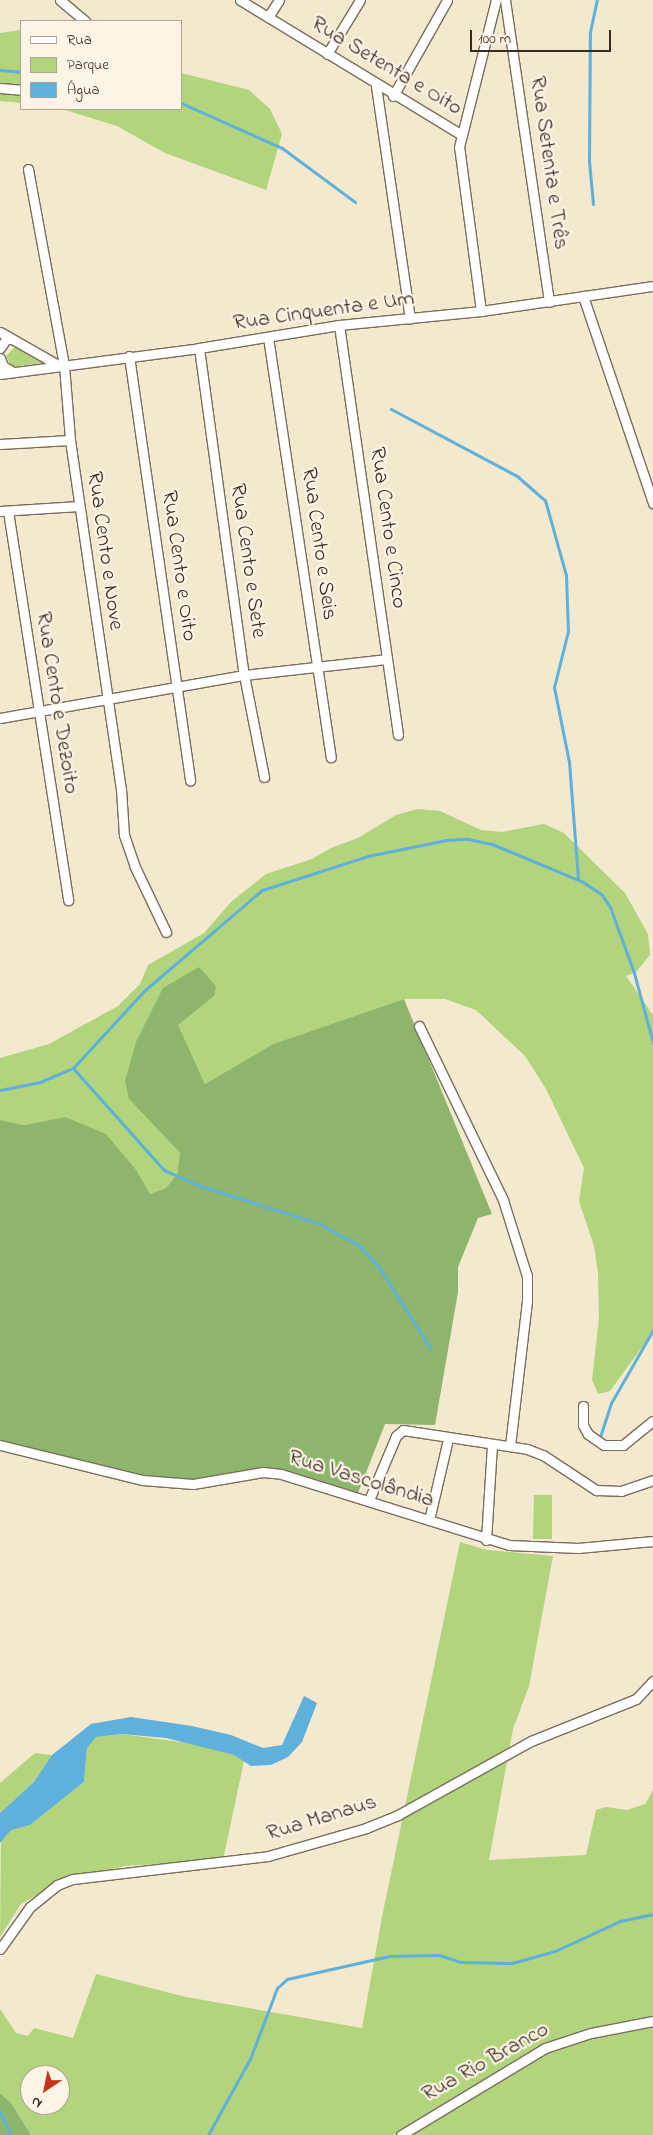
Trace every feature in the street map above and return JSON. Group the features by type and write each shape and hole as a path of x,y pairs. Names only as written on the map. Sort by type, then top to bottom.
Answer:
{"street":[{"path":"60,0 84,20"},
{"name":"Rua Setenta e Oito","path":"240,0 376,86 460,134"},
{"path":"268,17 278,0"},
{"path":"327,54 360,0"},
{"path":"393,96 447,0"},
{"path":"481,310 458,160 460,134 496,0"},
{"name":"Rua Setenta e Três","path":"505,0 549,302"},
{"path":"376,86 410,319"},
{"path":"0,88 20,90"},
{"name":"Rua Cento e Nove","path":"28,169 61,365 78,506 121,789 124,836 135,868 166,932"},
{"name":"Rua Cinquenta e Um","path":"0,374 199,348 339,325 410,319 653,287"},
{"path":"583,296 653,503"},
{"name":"Rua Cento e Cinco","path":"339,325 398,736"},
{"path":"0,332 61,365"},
{"name":"Rua Cento e Seis","path":"268,337 331,757"},
{"path":"0,348 6,339 12,339"},
{"name":"Rua Cento e Sete","path":"199,348 244,675 264,777"},
{"name":"Rua Cento e Oito","path":"129,356 190,781"},
{"path":"0,358 13,372"},
{"path":"0,444 70,440"},
{"name":"Rua Cento e Dezoito","path":"68,900 4,511 78,506"},
{"path":"0,718 38,713 244,675 387,659"},
{"path":"419,1026 503,1200 527,1276 527,1301 510,1446"},
{"path":"583,1406 583,1425 588,1434 604,1445 624,1445 653,1421"},
{"path":"369,1500 400,1431 510,1446 543,1455 596,1490 621,1491 653,1480"},
{"path":"429,1520 448,1439"},
{"path":"486,1540 492,1444"},
{"name":"Rua Vascolândia","path":"0,1445 135,1479 193,1484 272,1473 369,1500 486,1540 552,1548 653,1540"},
{"name":"Rua Manaus","path":"0,1949 30,1908 56,1885 73,1879 252,1859 366,1828 398,1815 531,1741 636,1699 653,1681"},
{"name":"Rua Rio Branco","path":"401,2135 545,2048 591,2033 653,2021"}],"green space":[{"path":"20,30 20,103 0,101 0,33"},
{"path":"182,73 249,90 270,109 282,134 266,190 165,153 117,126 65,110 182,110"},
{"path":"15,347 42,363 12,367 6,356"},
{"path":"418,809 440,811 481,830 502,832 544,824 564,833 625,893 648,934 650,955 636,972 626,976 653,1015 653,1332 610,1391 598,1394 592,1380 599,1318 598,1273 594,1246 579,1201 584,1168 546,1089 525,1056 476,1010 445,999 404,999 273,1044 205,1084 177,1025 214,996 199,967 129,1099 180,1153 177,1174 166,1188 150,1194 137,1171 65,1117 24,1125 0,1120 0,1058 49,1044 118,1006 140,984 148,965 204,933 232,901 266,874 312,859 331,848 358,838 396,815"},
{"path":"199,967 216,986 214,996 178,1025 205,1084 273,1044 404,999 492,1214 478,1218 458,1267 458,1292 435,1425 385,1424 358,1493 265,1468 198,1481 146,1478 0,1444 0,1120 24,1125 65,1117 106,1134 137,1171 150,1194 166,1188 177,1174 180,1153 129,1099 125,1081 136,1042 163,988"},
{"path":"534,1495 552,1495 552,1539 533,1539"},
{"path":"460,1542 487,1550 553,1556 529,1686 513,1729 489,1860 586,1855 596,1810 606,1807 627,1810 645,1804 653,1790 653,2135 31,2135 11,2103 0,2093 0,2009 16,2033 28,2036 34,2028 73,2038 96,1974 186,1997 362,2028 382,1917"},
{"path":"122,1734 194,1744 234,1755 244,1761 223,1860 125,1866 59,1882 21,1904 0,1937 1,1840 11,1829 30,1825 84,1782 87,1747 96,1737"},
{"path":"35,1753 52,1755 34,1782 0,1813 0,1783"},
{"path":"0,2093 11,2103 31,2135 0,2135"}],"water":[{"path":"304,1696 317,1703 302,1742 288,1757 271,1765 251,1766 234,1755 166,1738 122,1734 96,1737 87,1748 84,1782 30,1825 11,1830 0,1843 0,1813 34,1782 52,1755 91,1724 131,1717 192,1726 231,1735 263,1748 282,1745"}],"waterway":[{"path":"593,204 589,161 590,32 597,0"},
{"path":"0,70 20,72"},
{"path":"182,103 282,148 355,202"},
{"path":"391,409 517,476 545,500 566,575 568,631 554,687 569,762 578,879"},
{"path":"0,1090 40,1082 73,1068 145,990 262,890 368,856 446,840 468,839 492,844 583,882 602,895 610,907 634,973 653,1043"},
{"path":"73,1068 164,1170 198,1185 320,1224 360,1246 379,1267 430,1348"},
{"path":"599,1440 611,1403 653,1330"},
{"path":"208,2135 250,2059 277,1988 287,1979 389,1956 439,1955 461,1962 512,1963 555,1951 620,1921 653,1914"},
{"path":"0,2111 10,2135"}]}
